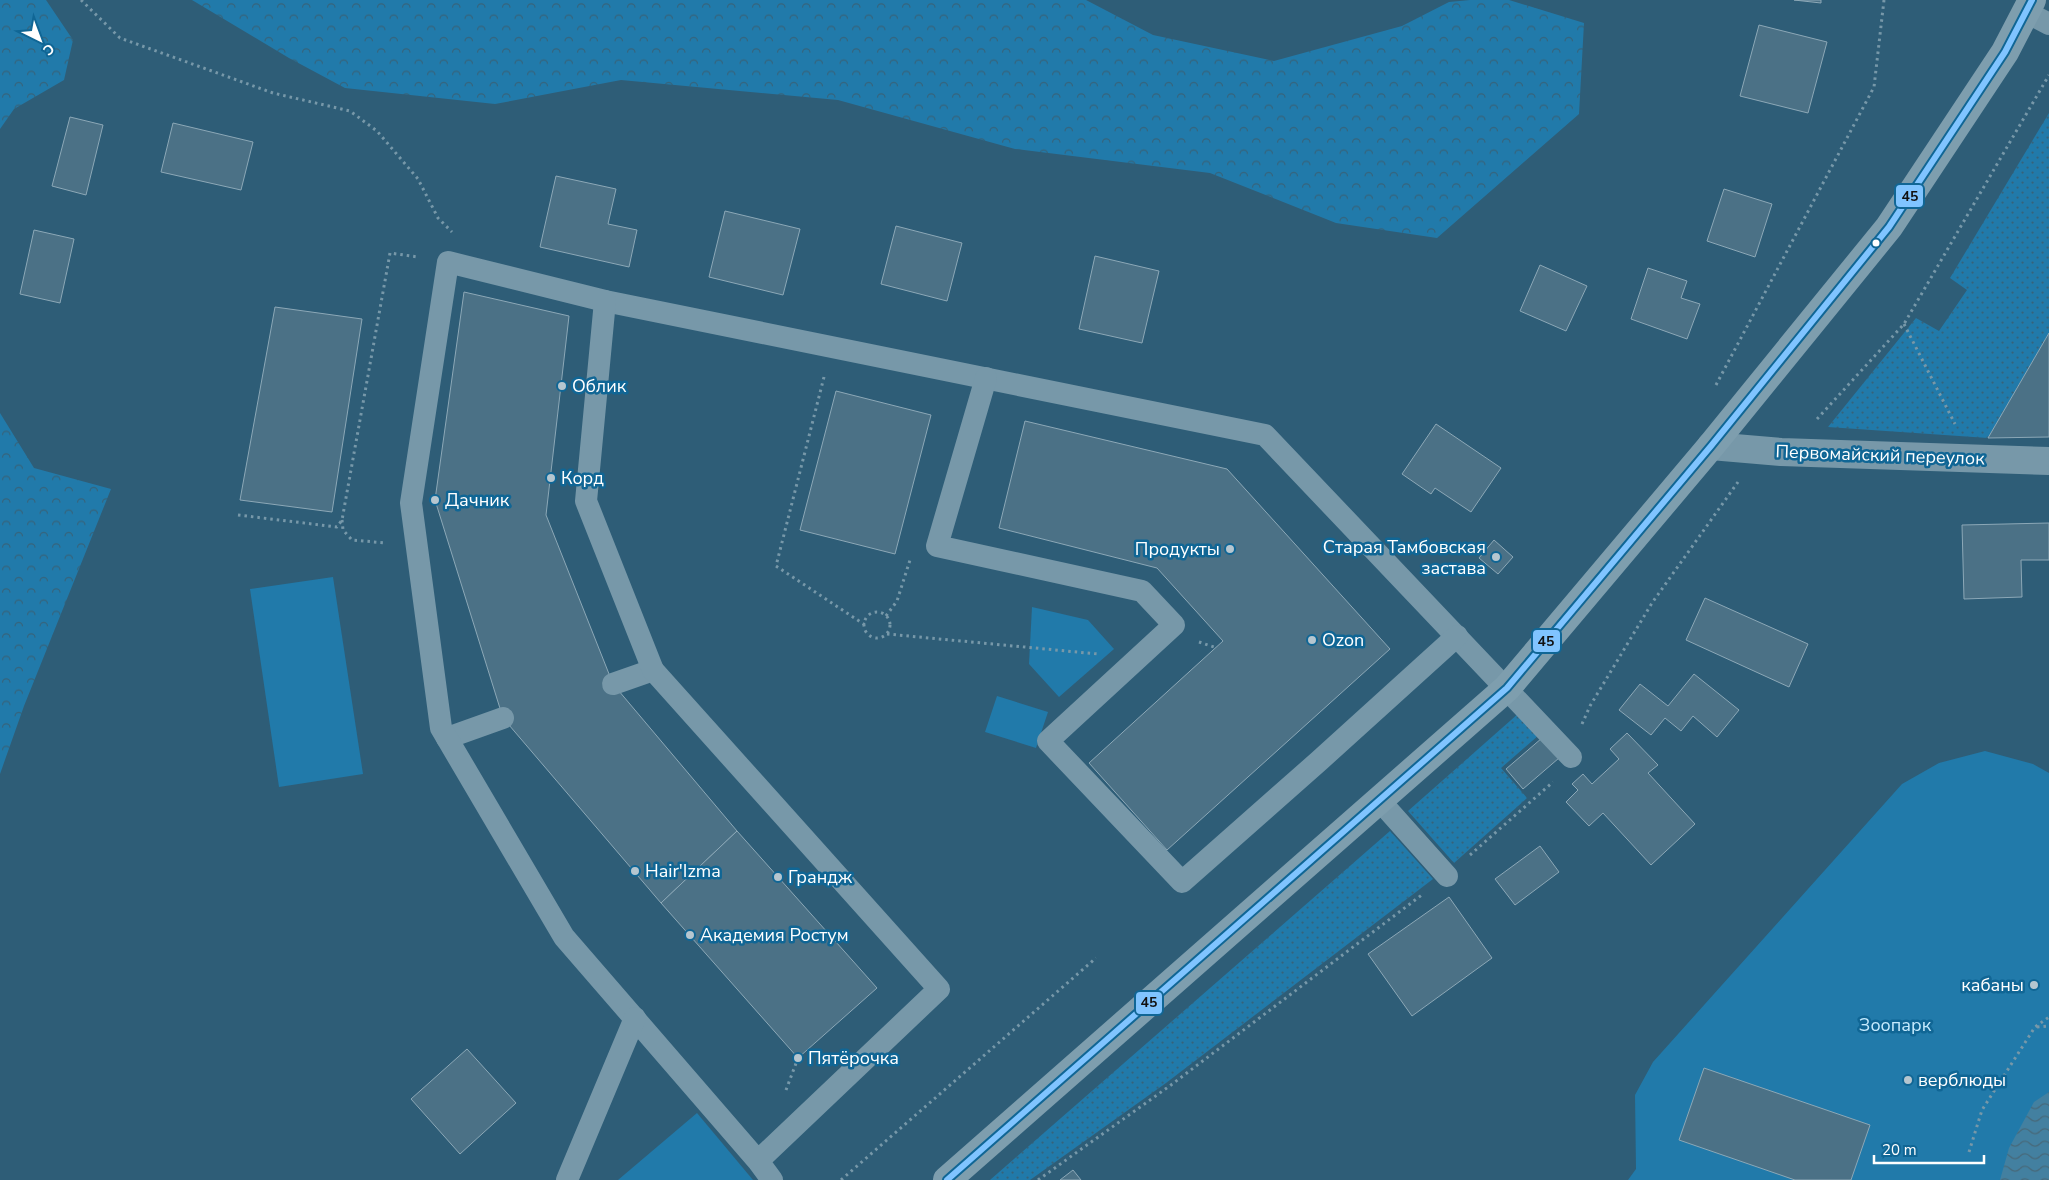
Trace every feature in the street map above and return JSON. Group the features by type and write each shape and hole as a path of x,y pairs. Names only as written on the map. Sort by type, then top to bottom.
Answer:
{"main road":[{"path":"947,1180 1507,688 1711,446 1889,227 2005,52 2036,12"}],"street":[{"name":"Первомайский переулок","path":"1711,446 1781,452 2049,461"}],"lane":[{"path":"772,1180 758,1161 564,937 441,728 411,503 448,262 605,301 1265,434 1571,757"},
{"path":"605,301 586,501 653,670 939,989 758,1161"},
{"path":"986,378 938,546 1142,591 1174,625 1048,741 1182,882 1320,761 1457,636"},
{"path":"613,684 653,670"},
{"path":"447,738 503,718"},
{"path":"1380,800 1447,876"},
{"path":"567,1180 635,1018"}],"path":[{"path":"81,0 120,38 272,93 350,111 378,131 418,179 438,218 453,232 448,262 390,253 342,520 343,530 352,540 365,543 416,543"},
{"path":"1712,391 1874,87 1884,0"},
{"path":"1814,422 1904,324 2049,75"},
{"path":"1904,324 1972,458"},
{"path":"826,371 776,566 864,625 868,634 872,637 877,638 887,634 1138,657"},
{"path":"238,515 337,527 342,520"},
{"path":"864,625 873,613 882,614 889,620 890,625 887,634"},
{"path":"841,1180 1096,958"},
{"path":"1969,1152 1982,1110 2035,1027 2049,1017"},
{"path":"2035,1027 2049,1026"},
{"path":"791,1075 798,1058"}],"green space":[{"path":"0,0 46,0 73,40 64,80 14,109 0,129"},
{"path":"192,0 1086,0 1153,35 1274,61 1402,26 1449,2 1509,0 1584,23 1579,114 1437,238 1336,223 1210,173 1015,149 838,100 621,80 495,104 345,88 289,58"},
{"path":"2049,113 2049,333 1988,438 1828,427 1916,318 1939,331 1967,290 1950,278"},
{"path":"0,413 34,468 111,489 24,706 0,774"},
{"path":"333,577 363,774 279,787 250,589"},
{"path":"1032,607 1088,620 1114,649 1059,697 1029,664"},
{"path":"997,696 1048,712 1036,748 985,732"},
{"path":"1519,713 1539,735 1501,768 1527,798 1454,863 1408,811"},
{"name":"Зоопарк","path":"1985,751 2033,764 2049,773 2049,1180 1628,1180 1636,1169 1635,1095 1653,1062 1902,784 1939,763"},
{"path":"1390,831 1433,879 1166,1083 1030,1180 990,1180"},
{"path":"697,1113 753,1180 618,1180"}],"water":[{"path":"2049,1092 2049,1180 2000,1180 2009,1148 2034,1102"}],"building":[{"path":"1794,0 1821,0 1821,3"},
{"path":"1759,25 1827,42 1808,113 1740,96"},
{"path":"70,117 103,125 86,195 52,186"},
{"path":"173,123 253,142 241,190 161,172"},
{"path":"556,176 616,189 608,224 637,230 629,267 540,247"},
{"path":"1724,189 1772,204 1755,257 1707,241"},
{"path":"725,211 800,229 783,295 709,277"},
{"path":"896,226 962,243 947,301 881,284"},
{"path":"34,230 74,239 60,303 20,294"},
{"path":"1095,256 1159,271 1142,343 1079,329"},
{"path":"1540,265 1587,286 1566,331 1520,311"},
{"path":"1648,268 1687,281 1681,298 1700,304 1687,339 1631,319"},
{"path":"464,292 569,316 546,515 613,684 737,831 661,903 503,718 435,500"},
{"path":"275,307 362,319 332,512 240,500"},
{"path":"2049,333 2049,437 1988,438"},
{"path":"836,391 931,415 895,554 800,530"},
{"path":"1025,421 1227,469 1390,649 1167,850 1089,763 1223,641 1157,568 999,528"},
{"path":"1436,424 1501,468 1471,512 1435,488 1431,494 1402,474"},
{"path":"2049,523 2049,560 2021,560 2022,597 1964,599 1962,525"},
{"name":"Старая Тамбовская застава","path":"1494,540 1513,557 1498,574 1479,558"},
{"path":"1705,598 1808,644 1789,687 1686,640"},
{"path":"1694,674 1739,710 1717,737 1693,716 1681,731 1665,718 1651,735 1619,710 1640,684 1668,706"},
{"path":"1627,733 1658,765 1648,773 1695,824 1651,865 1603,813 1589,826 1566,802 1578,790 1572,784 1583,774 1592,784 1619,759 1610,749"},
{"path":"1542,738 1559,758 1523,789 1506,769"},
{"path":"737,831 877,988 798,1058 661,903"},
{"path":"1540,846 1559,872 1515,905 1495,879"},
{"path":"1449,897 1492,958 1412,1016 1368,954"},
{"path":"467,1049 516,1103 460,1154 411,1099"},
{"path":"1704,1068 1870,1125 1851,1180 1795,1180 1679,1140"},
{"path":"1073,1170 1081,1180 1060,1180"}],"transit line":[{"name":"45","path":"947,1180 1507,688 1711,446 1889,227 2005,52 2032,0"}],"place":[{"name":"Облик","path":"562,386"},
{"name":"Корд","path":"551,478"},
{"name":"Дачник","path":"435,500"},
{"name":"Продукты","path":"1230,549"},
{"name":"Старая Тамбовская застава","path":"1496,557"},
{"name":"Ozon","path":"1312,640"},
{"name":"Hair'Izma","path":"635,871"},
{"name":"Грандж","path":"778,877"},
{"name":"Академия Ростум","path":"690,935"},
{"name":"кабаны","path":"2034,985"},
{"name":"Пятёрочка","path":"798,1058"},
{"name":"верблюды","path":"1908,1080"}]}
